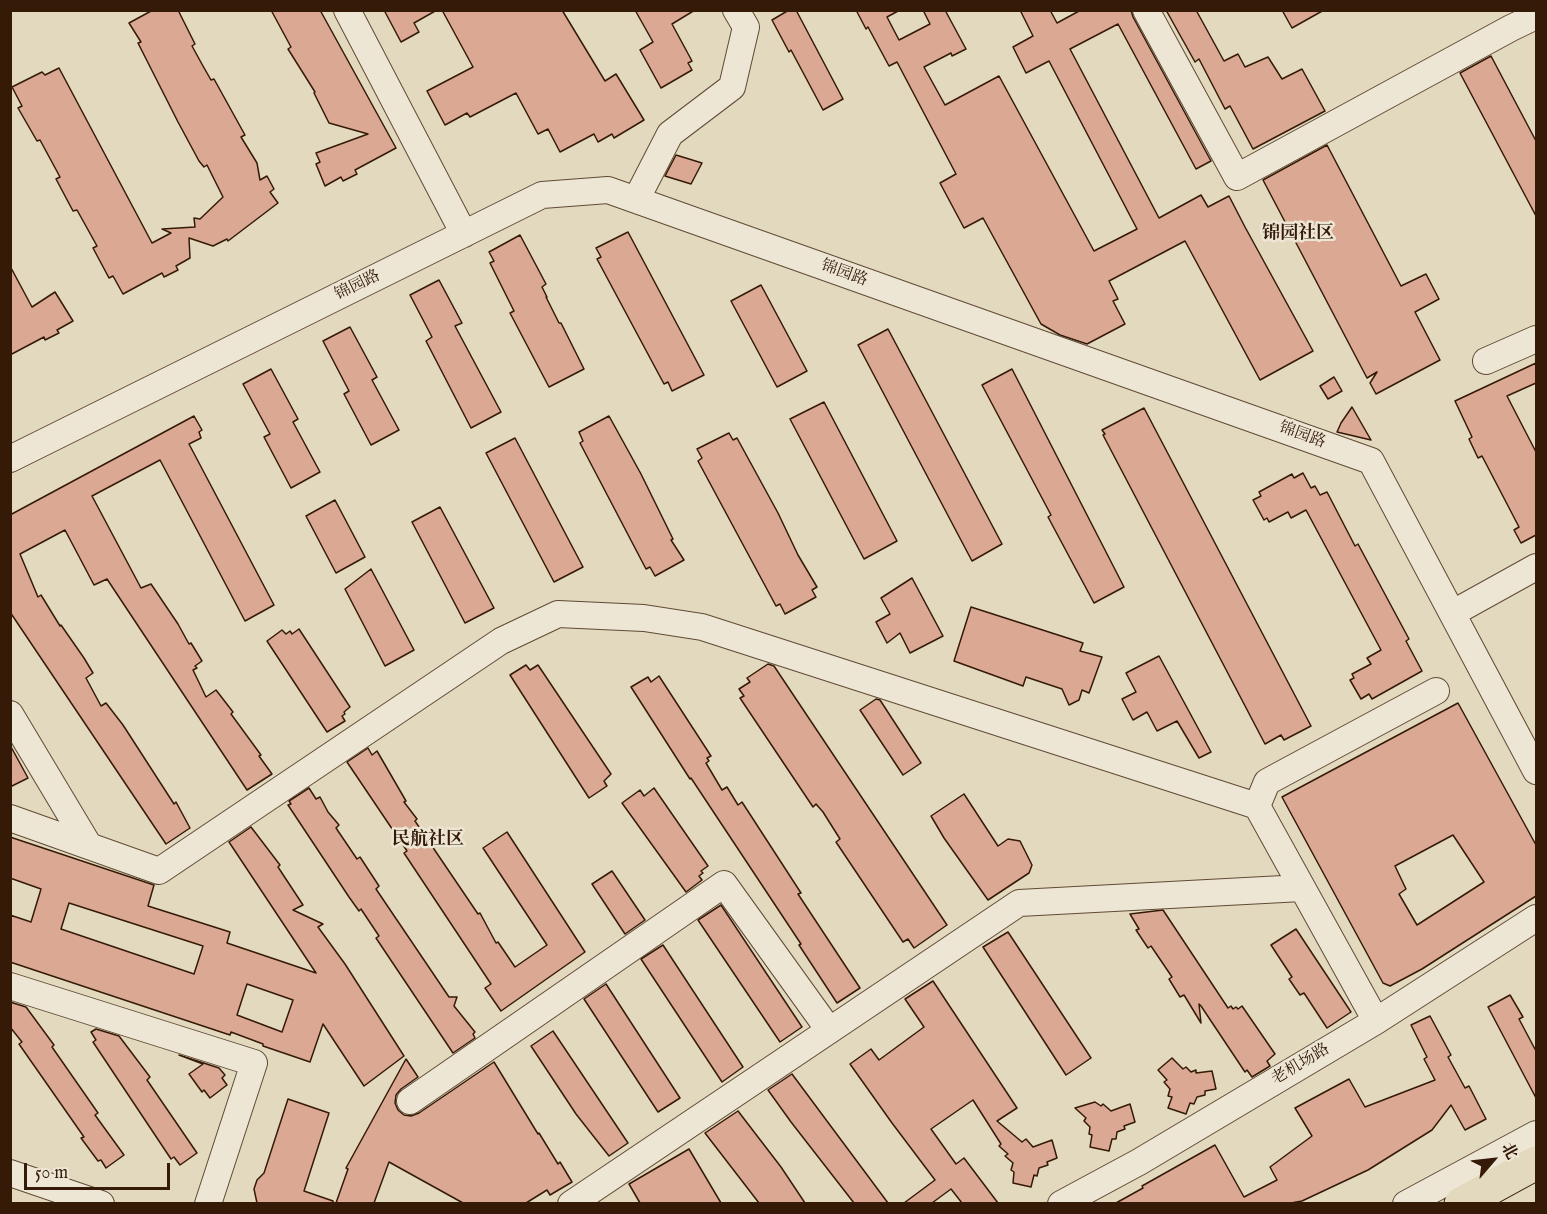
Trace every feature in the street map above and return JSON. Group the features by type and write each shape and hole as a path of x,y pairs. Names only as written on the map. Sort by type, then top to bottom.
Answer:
{"main road":[{"path":"1461,1203 1536,1163"},
{"path":"1508,1203 1536,1188"}],"street":[{"path":"347,10 464,234"},
{"path":"636,200 670,134 732,87 746,27 736,10"},
{"path":"1146,10 1237,177 1536,16"},
{"name":"锦园路","path":"10,459 542,195 608,190 1371,461 1536,771"},
{"path":"1486,361 1536,339"},
{"path":"1453,613 1536,567"},
{"path":"10,818 159,871 501,641 558,614 644,618 702,627 1257,806 1376,1021"},
{"path":"1257,806 1267,782 1436,691"},
{"path":"10,714 89,846"},
{"path":"410,1101 724,884 829,1030"},
{"path":"571,1203 1019,903 1302,888"},
{"name":"老机场路","path":"1061,1203 1138,1162 1376,1021 1536,918"},
{"path":"10,986 254,1063 207,1203"},
{"path":"1406,1203 1536,1134"},
{"path":"10,1173 101,1203"}],"building":[{"path":"153,10 178,10 195,44 192,46 211,80 214,79 245,135 241,137 257,163 260,180 267,176 274,189 270,192 278,203 228,241 227,239 213,246 189,238 190,258 176,266 178,270 164,277 162,273 123,294 113,276 109,278 93,248 97,246 77,210 73,211 56,179 60,177 40,140 37,141 18,108 22,106 12,87 42,72 45,75 59,68 152,243 171,233 162,229 195,227 194,218 200,219 223,197 207,165 204,167 199,161 138,43 141,42 129,23"},
{"path":"271,10 320,10 396,148 355,170 357,174 343,181 341,177 325,186 316,164 320,162 316,153 368,134 329,123 315,92 288,49 291,47"},
{"path":"384,10 437,10 414,23 419,32 401,42"},
{"path":"442,10 562,10 605,81 616,74 644,120 614,138 612,134 598,142 594,134 560,152 548,129 538,134 516,93 470,117 467,113 445,125 427,91 473,67"},
{"path":"635,10 695,10 672,24 692,61 688,63 692,70 661,88 640,50 653,42"},
{"path":"789,10 796,10 843,99 823,110 772,20"},
{"path":"856,10 900,10 887,17 899,40 930,24 923,10 945,10 966,49 952,56 951,53 924,67 945,105 999,76 1094,251 1137,229 1049,61 1026,73 1013,47 1033,36 1020,10 1050,10 1057,23 1081,10 1131,10 1211,161 1196,169 1118,24 1070,49 1159,218 1201,195 1208,207 1229,196 1313,351 1260,380 1185,241 1109,281 1118,299 1113,301 1125,324 1087,344 1060,335 1041,324 983,218 964,228 940,183 956,174 897,62 889,66"},
{"path":"1166,10 1196,10 1224,61 1238,54 1245,67 1268,57 1282,79 1302,69 1325,111 1253,149 1230,106 1225,109 1199,59 1195,62"},
{"path":"1282,10 1324,10 1292,28"},
{"path":"1491,56 1536,141 1536,216 1460,73"},
{"path":"1327,145 1401,286 1426,274 1439,299 1415,312 1440,360 1376,394 1370,383 1377,372 1367,378 1263,180"},
{"path":"676,155 702,163 691,184 665,176"},
{"path":"628,232 704,375 672,391 668,382 664,384 597,259 601,257 596,248"},
{"path":"520,235 546,284 542,287 546,297 584,369 549,387 510,313 514,311 490,263 494,261 489,252"},
{"path":"10,266 32,307 55,292 73,321 57,330 59,333 45,340 44,337 10,355"},
{"path":"439,280 462,323 455,326 501,412 471,428 426,341 432,337 410,295"},
{"path":"761,285 807,371 777,387 731,301"},
{"path":"350,327 377,377 372,380 399,430 371,445 344,394 349,391 323,341"},
{"path":"888,329 1002,544 972,561 858,345"},
{"path":"1536,363 1536,383 1507,396 1536,452 1536,535 1521,543 1514,530 1519,527 1482,456 1478,458 1469,439 1472,437 1455,401"},
{"path":"271,369 298,419 293,422 320,472 291,488 264,437 270,434 243,384"},
{"path":"1012,369 1124,587 1094,603 1048,517 1051,515 982,385"},
{"path":"1334,377 1342,391 1328,399 1320,386"},
{"path":"824,402 897,541 864,559 790,419"},
{"path":"1352,407 1371,440 1337,432"},
{"path":"1144,408 1311,726 1284,740 1281,735 1265,744 1103,435 1105,434 1102,430"},
{"path":"194,416 202,430 199,432 201,438 189,444 274,605 245,621 160,460 92,496 141,588 151,584 202,661 193,670 206,697 216,690 233,712 231,714 272,774 247,790 107,579 94,585 65,530 20,554 38,597 41,595 93,673 86,678 101,706 106,703 123,725 174,804 176,802 190,828 166,844 10,612 10,515"},
{"path":"609,416 641,474 673,539 671,540 684,560 655,576 650,567 646,569 580,443 583,441 579,432"},
{"path":"729,433 733,440 737,438 817,587 812,590 816,597 785,614 780,604 776,606 698,461 702,458 697,449"},
{"path":"515,438 583,567 554,582 486,453"},
{"path":"1303,473 1311,488 1315,486 1320,495 1327,492 1355,546 1358,544 1409,639 1406,641 1422,671 1372,699 1369,694 1361,699 1350,680 1354,678 1352,674 1371,664 1367,658 1381,650 1306,510 1291,518 1288,512 1269,522 1267,518 1264,520 1253,500 1261,496 1259,492 1292,474 1294,478"},
{"path":"335,500 365,557 336,573 306,516"},
{"path":"440,507 494,608 465,623 412,522"},
{"path":"371,569 414,650 385,666 345,589"},
{"path":"912,578 943,636 910,653 900,633 887,643 876,622 890,614 881,598"},
{"path":"971,607 1083,643 1080,651 1102,657 1089,693 1082,690 1079,700 1069,705 1062,689 1026,677 1023,686 954,661"},
{"path":"299,629 350,707 342,716 345,721 327,732 267,641 282,630 286,634 290,631 292,634"},
{"path":"1159,656 1211,752 1199,758 1177,721 1157,731 1147,712 1133,720 1122,699 1136,692 1126,673"},
{"path":"768,664 774,666 947,925 914,948 908,939 903,942 836,842 840,839 823,812 816,804 813,807 740,698 744,696 739,689 750,682 747,678"},
{"path":"526,665 530,670 538,665 611,774 604,781 607,786 589,798 510,675"},
{"path":"659,676 711,756 707,758 709,761 706,763 722,790 727,787 738,805 742,802 801,893 798,894 860,988 837,1003 799,945 801,944 631,687 648,677 651,682"},
{"path":"876,699 880,700 921,763 903,775 860,710"},
{"path":"1458,703 1536,845 1536,896 1422,969 1390,986 1383,983 1282,797","holes":["1453,835 1484,882 1417,925 1399,894 1406,889 1395,866"]},
{"path":"10,745 28,778 10,787"},
{"path":"368,748 372,755 377,751 406,801 404,802 417,819 415,821 478,914 480,913 496,943 498,942 515,967 547,945 483,848 507,832 585,952 501,1011 485,988 491,984 404,853 407,851 347,762"},
{"path":"309,788 316,799 320,797 328,812 339,825 336,828 357,859 360,857 379,886 376,889 449,997 457,997 454,1006 475,1032 473,1034 475,1038 453,1053 376,938 379,936 361,909 359,911 349,897 288,805 291,804 289,801"},
{"path":"654,788 708,866 701,871 703,873 699,876 702,880 686,892 622,803 640,790 644,796"},
{"path":"964,794 998,846 1008,839 1020,841 1032,865 1029,873 988,900 931,816"},
{"path":"251,827 280,865 278,867 303,905 293,910 323,924 318,927 345,964 404,1056 364,1086 323,1024 310,1062 231,1032 230,1035 10,962 10,915 31,922 41,889 10,878 10,837 154,885 148,906 230,932 227,943 316,973 229,842","holes":["69,903 203,946 194,974 61,929","247,984 293,1000 282,1032 237,1015"]},
{"path":"612,871 645,920 625,934 592,884"},
{"path":"721,905 802,1027 780,1042 698,920"},
{"path":"1163,910 1228,1008 1231,1006 1233,1009 1236,1007 1238,1009 1242,1006 1275,1054 1267,1061 1270,1066 1252,1077 1247,1070 1245,1072 1201,1006 1199,1004 1201,1023 1184,995 1180,997 1169,979 1172,977 1151,946 1148,948 1136,930 1139,929 1130,914"},
{"path":"1296,929 1351,1012 1327,1028 1304,993 1300,995 1289,979 1292,977 1271,945"},
{"path":"1008,932 1091,1058 1066,1075 983,947"},
{"path":"663,945 743,1067 722,1082 641,959"},
{"path":"933,981 1017,1108 997,1121 1022,1142 1026,1139 1033,1147 1052,1140 1057,1158 1039,1168 1037,1176 1034,1175 1031,1187 1013,1183 1014,1172 1011,1170 1013,1163 1005,1156 1008,1154 999,1146 1001,1144 973,1100 931,1129 956,1164 964,1158 998,1203 962,1203 951,1189 932,1203 904,1203 935,1180 850,1064 871,1049 879,1060 924,1027 905,999"},
{"path":"606,984 680,1098 658,1112 584,999"},
{"path":"1510,995 1523,1017 1519,1019 1536,1051 1536,1098 1488,1007"},
{"path":"10,1002 26,1007 54,1045 52,1047 98,1113 95,1115 124,1155 106,1168 81,1138 84,1137 19,1044 22,1042 10,1027"},
{"path":"1430,1016 1451,1055 1448,1057 1465,1088 1469,1086 1486,1119 1465,1130 1451,1105 1432,1130 1368,1170 1302,1201 1291,1203 1116,1203 1215,1145 1244,1197 1277,1180 1270,1167 1312,1136 1295,1108 1349,1079 1365,1107 1435,1080 1424,1059 1427,1057 1411,1025"},
{"path":"96,1029 119,1036 150,1077 147,1080 197,1153 180,1165 174,1157 171,1159 93,1042 96,1040 91,1032"},
{"path":"553,1031 628,1143 609,1156 576,1114 531,1046"},
{"path":"179,1055 219,1068 225,1075 222,1078 227,1085 210,1098 204,1090 202,1092 189,1074 203,1064"},
{"path":"1172,1058 1183,1069 1186,1067 1191,1072 1212,1071 1216,1089 1205,1091 1205,1095 1197,1097 1194,1104 1190,1103 1186,1114 1168,1108 1172,1097 1168,1096 1170,1089 1164,1082 1167,1080 1158,1070"},
{"path":"406,1059 418,1077 401,1089 396,1095 395,1103 404,1115 411,1116 419,1113 494,1062 538,1134 572,1182 550,1195 547,1190 526,1203 463,1203 389,1162 374,1203 336,1203 348,1169 346,1168"},
{"path":"792,1074 888,1203 854,1203 791,1122 768,1090"},
{"path":"288,1099 329,1113 304,1191 333,1201 333,1203 257,1203 254,1189 257,1180 264,1173"},
{"path":"1095,1102 1101,1106 1103,1104 1111,1111 1130,1104 1135,1122 1124,1126 1125,1129 1117,1132 1116,1139 1112,1139 1109,1151 1090,1147 1092,1135 1089,1134 1090,1127 1084,1121 1086,1118 1075,1108"},
{"path":"738,1111 805,1203 759,1203 705,1133"},
{"path":"689,1149 721,1203 640,1203 629,1184"}],"district":[{"name":"锦园社区","path":"1298,234"},
{"name":"民航社区","path":"428,840"}]}
